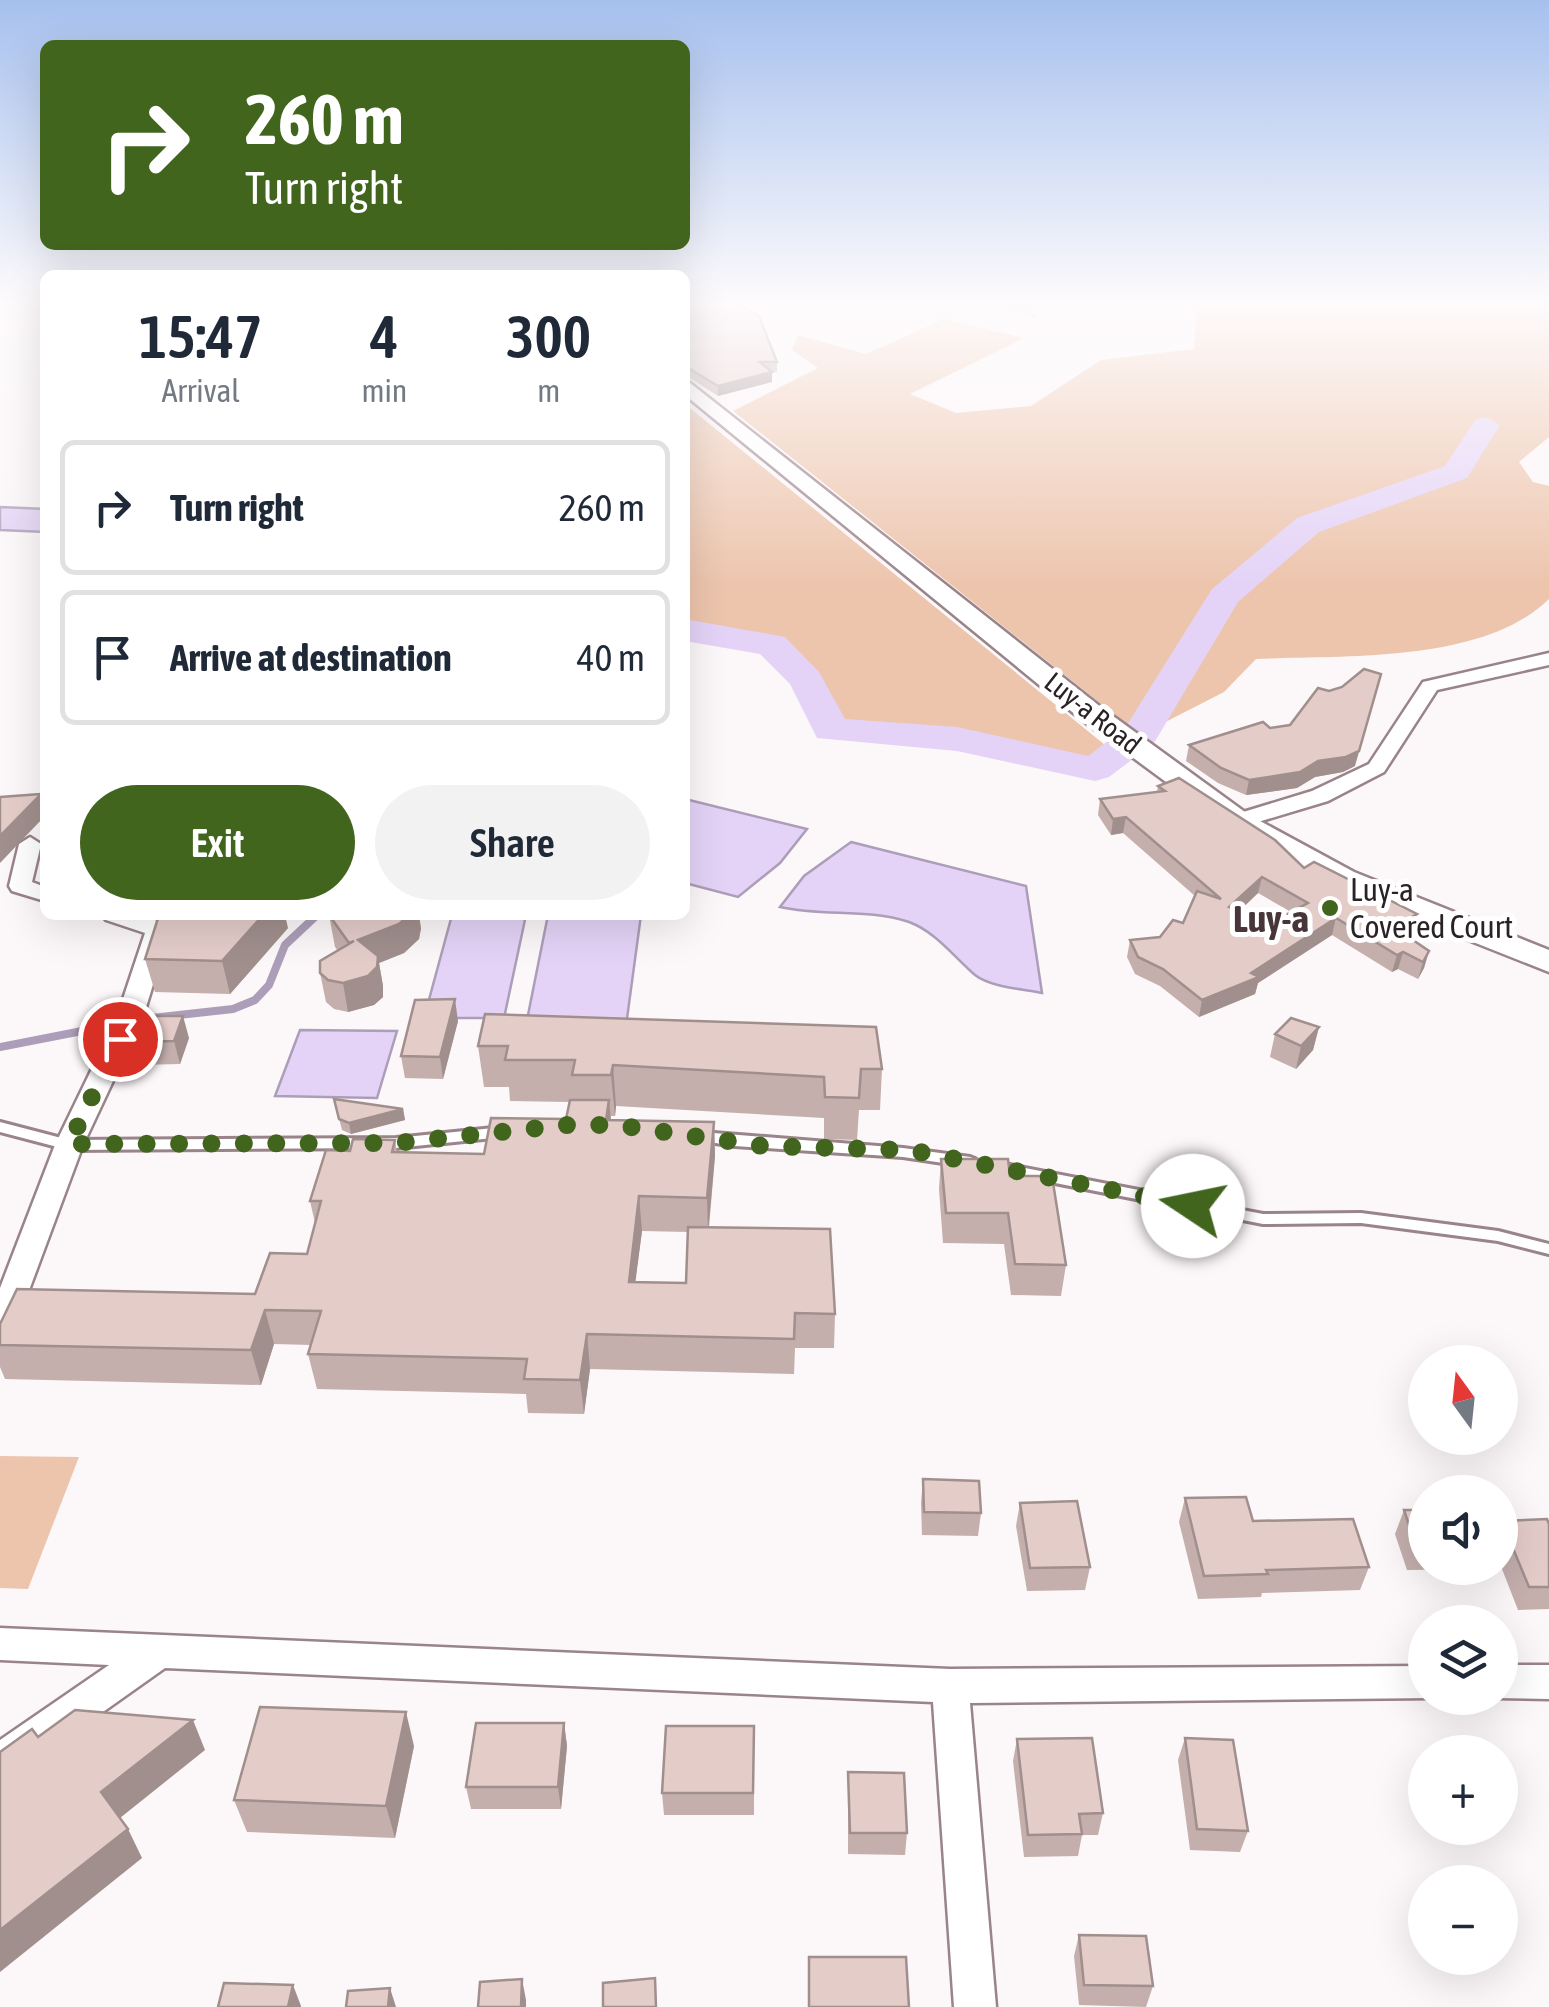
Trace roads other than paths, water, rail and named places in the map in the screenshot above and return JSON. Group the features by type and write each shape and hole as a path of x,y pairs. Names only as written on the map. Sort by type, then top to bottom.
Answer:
{"main road":[{"name":"Luy-a Road","path":"699,397 1092,714 1238,821 1343,879 1549,962"}],"street":[{"path":"1238,821 1320,796 1377,768 1430,686 1549,658"},
{"path":"30,844 20,886 40,892"},
{"path":"0,1328 69,1144 125,1028 158,929 130,920"},
{"path":"0,1644 950,1686 1408,1683"},
{"path":"0,1762 158,1652"},
{"path":"1518,1682 1549,1682"},
{"path":"950,1686 974,2007"}],"lane":[{"path":"0,1128 69,1144 396,1143 510,1131"},
{"path":"690,1136 763,1146 910,1150 1264,1219 1361,1218 1498,1236 1549,1248"}],"waterway":[{"path":"690,631 772,645 806,680 831,730 957,739 1095,769 1140,735 1224,596 1308,525 1456,472 1486,425"},
{"path":"152,1018 233,1009 255,1000 269,985 285,945 312,920"},
{"path":"0,1047 123,1023"}],"place":[{"name":"Luy-a Covered Court","path":"1330,908"}],"district":[{"name":"Luy-a","path":"1271,919"}]}
